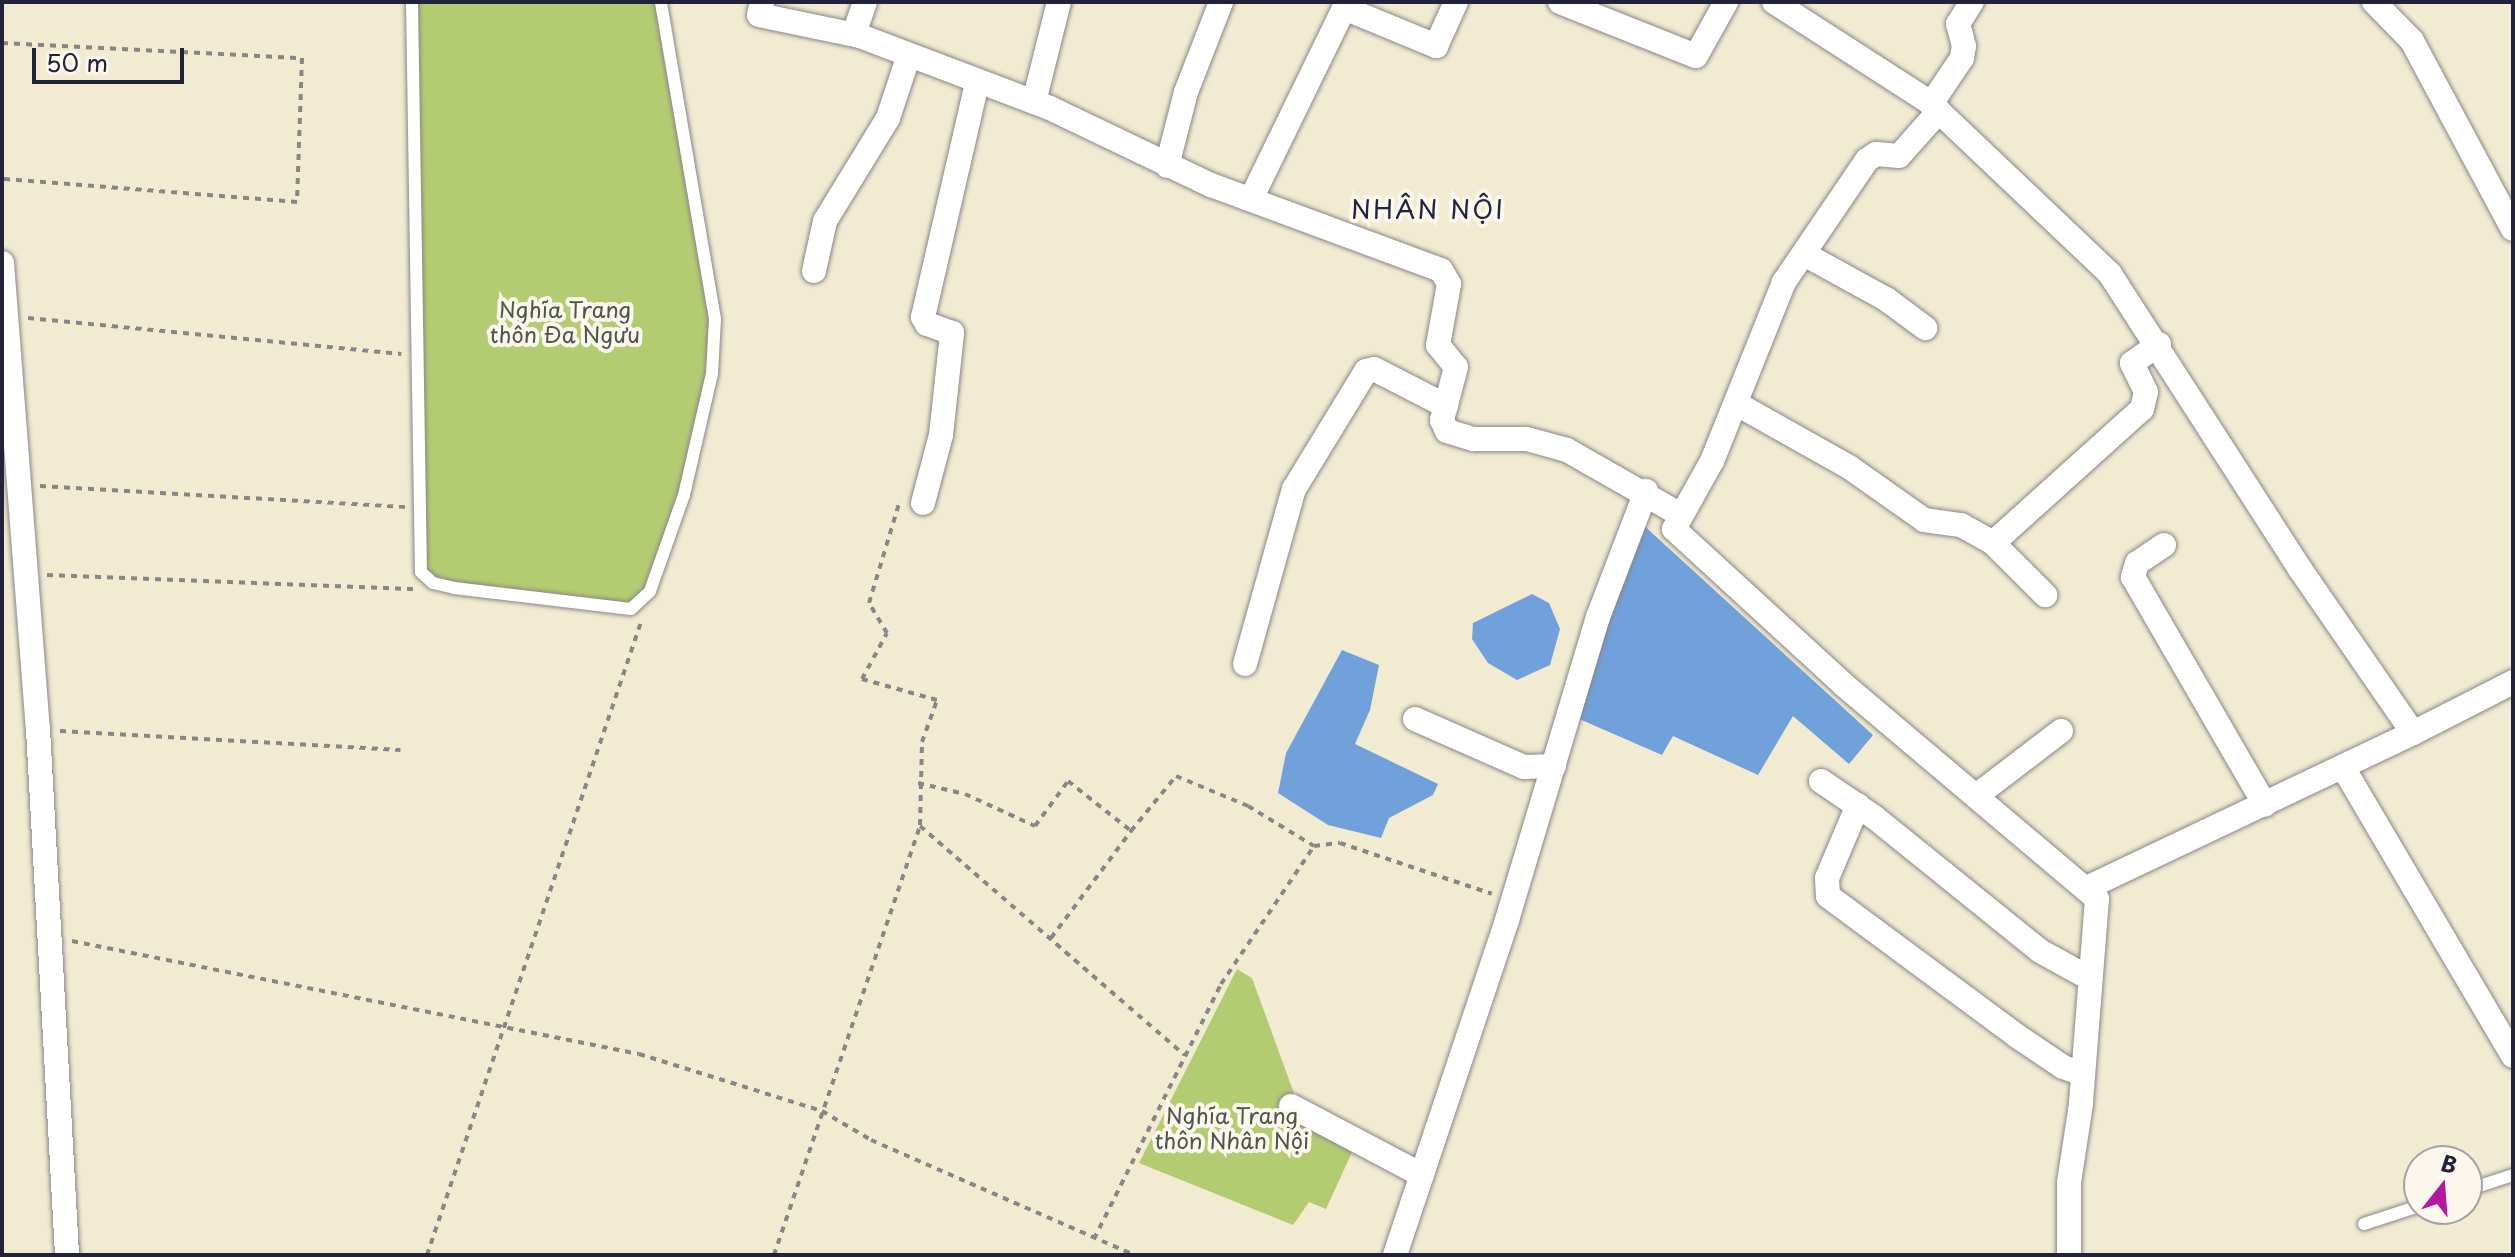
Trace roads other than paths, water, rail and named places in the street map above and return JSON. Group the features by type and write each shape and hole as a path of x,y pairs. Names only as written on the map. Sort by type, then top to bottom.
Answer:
{"street":[{"path":"762,2 759,15 854,34 1034,102 1167,166 1445,274 1449,289 1438,341 1456,367 1443,424 1452,434 1543,442 1646,491 1681,515"},
{"path":"854,34 865,2"},
{"path":"1034,102 1059,2"},
{"path":"1167,166 1186,92 1221,2"},
{"path":"1251,199 1344,8 1436,46 1456,2"},
{"path":"1560,2 1696,56 1726,2"},
{"path":"1774,2 1935,107 2110,274 2159,344 2300,569 2413,733"},
{"path":"1972,2 1957,29 1964,44 1962,58 1935,107 1899,156 1876,154 1867,160 1768,312 1737,404 1674,524 1676,534 1976,796 2087,888 2099,910 2089,978 2083,1074 2069,1182 2069,1255"},
{"path":"2374,2 2412,41 2513,229"},
{"path":"814,271 825,221 888,118 909,55"},
{"path":"913,498 941,435 952,337 950,329 927,324 923,317 977,83"},
{"path":"1804,254 1886,299 1925,328"},
{"path":"2,263 38,729 67,1255"},
{"path":"1993,543 2142,409 2146,392 2132,363 2159,344"},
{"path":"1245,664 1294,489 1366,371 1374,369 1446,406"},
{"path":"1737,404 1849,467 1924,520 1961,525 1993,543 2045,595"},
{"path":"1395,1255 1513,901 1598,617 1646,491"},
{"path":"2164,545 2137,563 2133,577 2265,805"},
{"path":"2087,888 2344,769 2513,682"},
{"path":"1415,719 1524,767 1554,766"},
{"path":"1976,796 2061,731"},
{"path":"2344,769 2513,1056"},
{"path":"1821,781 1858,805 2040,951 2089,978"},
{"path":"1858,805 1827,878 1828,896 2017,1036 2063,1067 2083,1074"},
{"path":"1291,1106 1422,1175"}],"lane":[{"path":"412,2 421,572 433,583 454,588 615,608 640,605 650,591 684,495 712,374 715,319 661,2"},
{"path":"2483,1185 2513,1175"},
{"path":"2364,1224 2403,1211"}],"water":[{"path":"1640,522 1873,735 1849,764 1793,716 1758,775 1673,736 1662,755 1577,718"},
{"path":"1532,594 1549,603 1560,629 1550,665 1517,680 1488,663 1472,639 1473,623"},
{"path":"1342,650 1379,665 1370,710 1355,744 1438,784 1433,795 1389,818 1381,838 1328,825 1278,793 1286,753"}],"district":[{"name":"NHÂN NỘI","path":"1428,209"}],"park label":[{"name":"Nghĩa Trang thôn Đa Ngưu","path":"565,320"},
{"name":"Nghĩa Trang thôn Nhân Nội","path":"1232,1126"}]}
